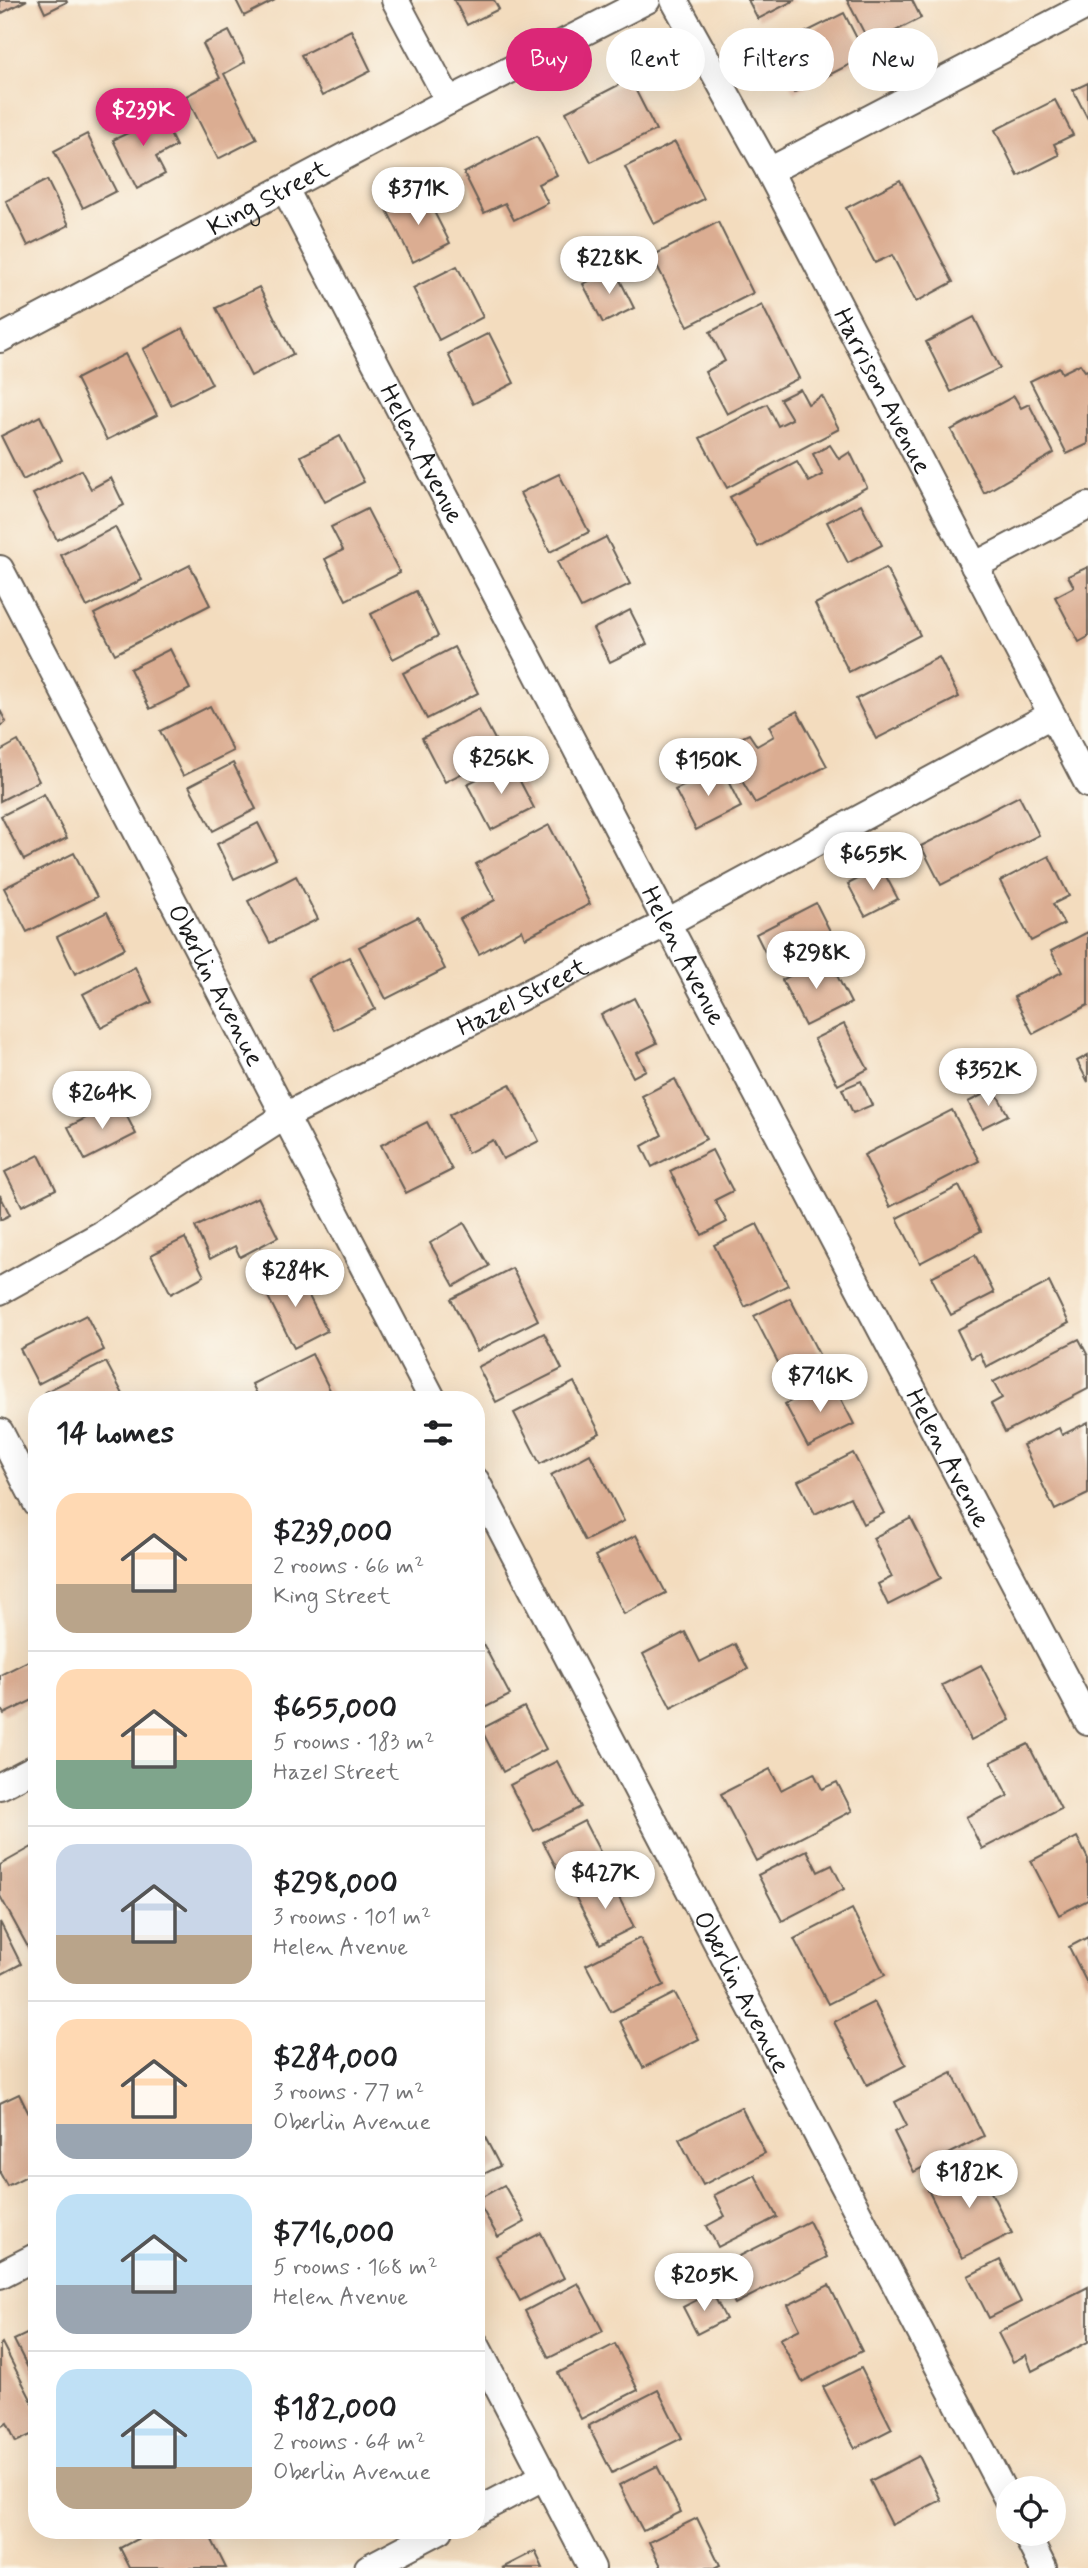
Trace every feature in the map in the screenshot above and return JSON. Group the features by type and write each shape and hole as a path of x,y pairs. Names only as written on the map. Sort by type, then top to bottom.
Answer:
{"street":[{"path":"394,0 449,101"},
{"name":"King Street","path":"0,339 449,101 647,0"},
{"name":"Harrison Avenue","path":"674,0 769,171 1088,784"},
{"path":"769,171 1088,5"},
{"name":"Helen Avenue","path":"285,189 667,923 1088,1721"},
{"path":"974,566 1088,506"},
{"name":"Oberlin Avenue","path":"0,569 428,1391"},
{"name":"Hazel Street","path":"0,1291 102,1234 285,1116 667,923 1051,715"},
{"path":"0,1432 28,1486"},
{"name":"Oberlin Avenue","path":"485,1499 996,2477"},
{"path":"0,1786 28,1772"},
{"path":"0,2275 28,2261"},
{"path":"485,2362 592,2568"},
{"path":"485,2507 545,2476"},
{"path":"368,2568 423,2539"},
{"path":"1032,2546 1043,2568"}],"building":[{"path":"0,0 27,0 0,14"},
{"path":"39,0 66,0 67,2 45,13"},
{"path":"236,0 275,0 244,16"},
{"path":"454,0 494,0 499,9 467,25"},
{"path":"748,0 795,0 758,19"},
{"path":"847,0 912,0 921,18 901,28 862,28"},
{"path":"844,13 852,28 848,28 848,65 834,72 834,28 814,28"},
{"path":"351,30 371,71 322,96 301,55"},
{"path":"229,31 245,62 224,74 257,139 218,159 186,96 220,78 203,44"},
{"path":"1088,83 1088,119 1073,90"},
{"path":"607,91 636,91 656,130 591,162 566,112"},
{"path":"1055,100 1073,135 1054,144 1059,155 1018,176 995,130"},
{"path":"135,110 144,127 162,118 176,146 156,157 165,174 137,189 113,140 128,133 120,118"},
{"path":"87,134 116,191 83,208 54,151"},
{"path":"537,136 557,175 538,184 548,203 514,220 505,203 484,213 464,173"},
{"path":"675,142 704,199 654,224 625,167"},
{"path":"47,180 69,225 28,246 6,201"},
{"path":"900,180 953,282 916,302 892,255 875,263 846,208"},
{"path":"424,192 450,243 413,262 387,210"},
{"path":"718,222 753,293 688,326 652,256"},
{"path":"457,266 483,317 439,340 413,288"},
{"path":"614,268 634,308 603,323 583,284"},
{"path":"259,287 293,354 251,376 216,308"},
{"path":"762,305 799,378 727,414 705,372 725,361 710,332"},
{"path":"974,317 1000,368 951,392 926,342"},
{"path":"183,328 212,384 171,405 143,349"},
{"path":"489,333 514,383 473,404 448,354"},
{"path":"125,354 157,415 107,440 76,379"},
{"path":"1080,364 1085,371 1088,370 1088,444 1067,454 1030,381 1059,367 1062,373"},
{"path":"800,389 808,404 822,396 839,429 727,488 700,438 767,404 778,426 792,419 780,399"},
{"path":"1014,396 1021,408 1029,404 1054,453 984,493 951,430"},
{"path":"40,416 62,460 23,480 1,436"},
{"path":"340,436 364,482 325,502 301,456"},
{"path":"830,445 839,459 850,452 867,487 758,547 730,497 797,462 809,482 823,475 813,454"},
{"path":"81,470 91,489 111,478 124,505 57,540 33,494"},
{"path":"559,474 589,532 550,552 520,493"},
{"path":"861,504 882,545 848,563 827,522"},
{"path":"367,509 400,573 346,600 325,559 343,550 331,527"},
{"path":"115,527 142,580 87,607 61,555"},
{"path":"606,537 630,584 581,608 557,562"},
{"path":"190,565 210,605 115,654 94,614"},
{"path":"1088,567 1088,637 1079,642 1055,597 1074,587 1068,576"},
{"path":"886,568 920,635 849,672 815,604"},
{"path":"416,591 438,636 393,659 371,614"},
{"path":"630,610 647,644 610,662 593,629"},
{"path":"454,647 478,693 427,719 403,673"},
{"path":"170,649 190,689 150,709 130,669"},
{"path":"939,657 959,697 876,739 856,699"},
{"path":"210,706 233,751 183,776 160,731"},
{"path":"479,709 502,753 445,782 422,738"},
{"path":"0,710 6,722 0,726"},
{"path":"797,711 827,766 755,803 722,747 749,734 757,746 774,736 769,726"},
{"path":"18,741 39,781 0,801 0,751"},
{"path":"510,762 534,808 491,830 467,784"},
{"path":"233,763 256,809 213,831 189,786"},
{"path":"721,767 741,807 696,830 675,790"},
{"path":"44,794 67,838 24,860 1,816"},
{"path":"1019,796 1039,835 941,885 921,846"},
{"path":"258,823 276,859 234,879 217,844"},
{"path":"549,825 590,904 525,938 522,930 479,954 460,919 495,900 476,864"},
{"path":"74,853 97,897 27,932 4,888"},
{"path":"1049,856 1069,896 1053,904 1064,924 1031,941 1000,881"},
{"path":"881,867 898,899 865,916 848,884"},
{"path":"296,876 318,919 270,943 248,901"},
{"path":"816,903 835,941 775,972 756,934"},
{"path":"107,912 125,948 75,974 57,937"},
{"path":"418,917 445,969 386,999 359,947"},
{"path":"1088,932 1088,1005 1033,1034 1014,997 1062,972 1051,951"},
{"path":"827,956 851,1003 805,1026 782,980"},
{"path":"349,957 375,1009 334,1030 308,978"},
{"path":"135,967 152,1002 101,1028 83,994"},
{"path":"634,998 657,1043 637,1053 646,1070 633,1077 601,1015"},
{"path":"844,1024 868,1069 838,1085 814,1039"},
{"path":"1088,1055 1088,1082 1077,1061"},
{"path":"675,1079 706,1139 652,1167 642,1146 662,1135 642,1096"},
{"path":"861,1081 872,1105 853,1113 842,1089"},
{"path":"510,1084 539,1141 503,1159 493,1140 468,1153 449,1115"},
{"path":"994,1089 1008,1115 982,1128 968,1102"},
{"path":"119,1101 136,1134 85,1160 68,1127"},
{"path":"952,1110 979,1161 890,1207 864,1155"},
{"path":"427,1122 452,1170 406,1193 381,1145"},
{"path":"712,1150 733,1191 715,1200 727,1222 702,1235 670,1171"},
{"path":"39,1155 56,1189 22,1206 5,1172"},
{"path":"959,1186 981,1231 920,1263 897,1218"},
{"path":"0,1195 10,1215 0,1220"},
{"path":"258,1197 278,1237 240,1257 235,1246 210,1259 195,1227"},
{"path":"464,1223 489,1266 454,1286 430,1243"},
{"path":"757,1224 788,1285 745,1307 714,1245"},
{"path":"185,1238 204,1276 171,1294 151,1255"},
{"path":"975,1255 994,1293 951,1315 931,1277"},
{"path":"512,1268 538,1320 477,1351 451,1299"},
{"path":"296,1271 327,1331 294,1348 263,1287"},
{"path":"1049,1282 1069,1323 986,1367 980,1353 971,1358 957,1330"},
{"path":"790,1298 822,1360 786,1378 754,1316"},
{"path":"86,1315 104,1350 38,1384 20,1349"},
{"path":"544,1333 562,1369 496,1402 478,1367"},
{"path":"1079,1339 1088,1356 1088,1389 1005,1432 991,1404 1002,1398 993,1382"},
{"path":"312,1354 330,1391 256,1391 252,1384"},
{"path":"106,1362 121,1391 47,1391"},
{"path":"831,1380 854,1424 808,1447 785,1404"},
{"path":"574,1382 600,1433 540,1464 514,1413"},
{"path":"1088,1422 1088,1494 1055,1510 1023,1445 1059,1428 1062,1435"},
{"path":"853,1453 884,1513 863,1524 850,1497 815,1514 798,1481"},
{"path":"590,1454 624,1521 585,1541 551,1475"},
{"path":"911,1518 941,1578 888,1605 878,1584 892,1577 873,1538"},
{"path":"636,1535 666,1593 624,1614 595,1556"},
{"path":"685,1632 700,1662 735,1644 748,1669 671,1708 643,1654"},
{"path":"485,1648 510,1695 485,1708"},
{"path":"28,1661 28,1702 4,1714 0,1707 0,1675"},
{"path":"981,1665 1010,1720 971,1740 942,1685"},
{"path":"524,1707 546,1749 503,1772 485,1737 485,1727"},
{"path":"1028,1744 1061,1809 982,1849 966,1817 1008,1796 991,1762"},
{"path":"557,1761 581,1807 534,1831 510,1785"},
{"path":"770,1769 781,1790 814,1773 822,1789 837,1782 852,1811 756,1861 721,1794"},
{"path":"584,1821 608,1867 567,1888 543,1842"},
{"path":"1077,1837 1088,1859 1088,1900 1059,1915 1031,1861"},
{"path":"28,1849 28,1947 0,1896 0,1865"},
{"path":"807,1850 818,1872 832,1865 844,1889 782,1921 758,1875"},
{"path":"609,1878 634,1927 600,1944 575,1896"},
{"path":"852,1909 885,1975 828,2004 794,1939"},
{"path":"0,1922 21,1964 0,1975"},
{"path":"1088,1937 1088,1985 1069,1947"},
{"path":"640,1938 664,1985 611,2012 586,1965"},
{"path":"675,1993 699,2039 643,2068 620,2021"},
{"path":"874,2002 906,2065 867,2085 834,2022"},
{"path":"952,2073 984,2136 914,2172 894,2132 907,2126 895,2102"},
{"path":"19,2094 28,2112 28,2176 7,2186 0,2173 0,2103"},
{"path":"741,2107 765,2153 703,2185 679,2139"},
{"path":"485,2137 500,2166 485,2174"},
{"path":"975,2161 1012,2233 962,2258 926,2186"},
{"path":"755,2175 777,2217 718,2247 707,2226 725,2216 714,2195"},
{"path":"504,2185 525,2222 498,2237 485,2214 485,2196"},
{"path":"809,2221 827,2257 735,2304 716,2268"},
{"path":"541,2233 564,2278 520,2301 496,2256"},
{"path":"1000,2260 1021,2302 989,2318 968,2276"},
{"path":"578,2283 603,2331 549,2358 525,2311"},
{"path":"829,2285 862,2351 802,2382 780,2339 800,2329 788,2305"},
{"path":"1088,2287 1088,2342 1032,2371 1026,2355 1013,2362 998,2333"},
{"path":"712,2292 726,2319 697,2334 683,2307"},
{"path":"28,2333 28,2368 14,2340"},
{"path":"2,2343 28,2394 28,2436 16,2442 7,2423 0,2427"},
{"path":"615,2344 638,2390 581,2419 558,2373"},
{"path":"861,2368 892,2429 855,2448 823,2387"},
{"path":"658,2390 682,2438 612,2473 588,2426"},
{"path":"919,2456 941,2500 892,2525 870,2481"},
{"path":"657,2466 681,2512 643,2531 619,2485"},
{"path":"697,2518 720,2565 714,2568 662,2568 649,2542"},
{"path":"137,2539 212,2539 226,2568 130,2568 120,2548"},
{"path":"535,2551 543,2568 502,2568"}]}
